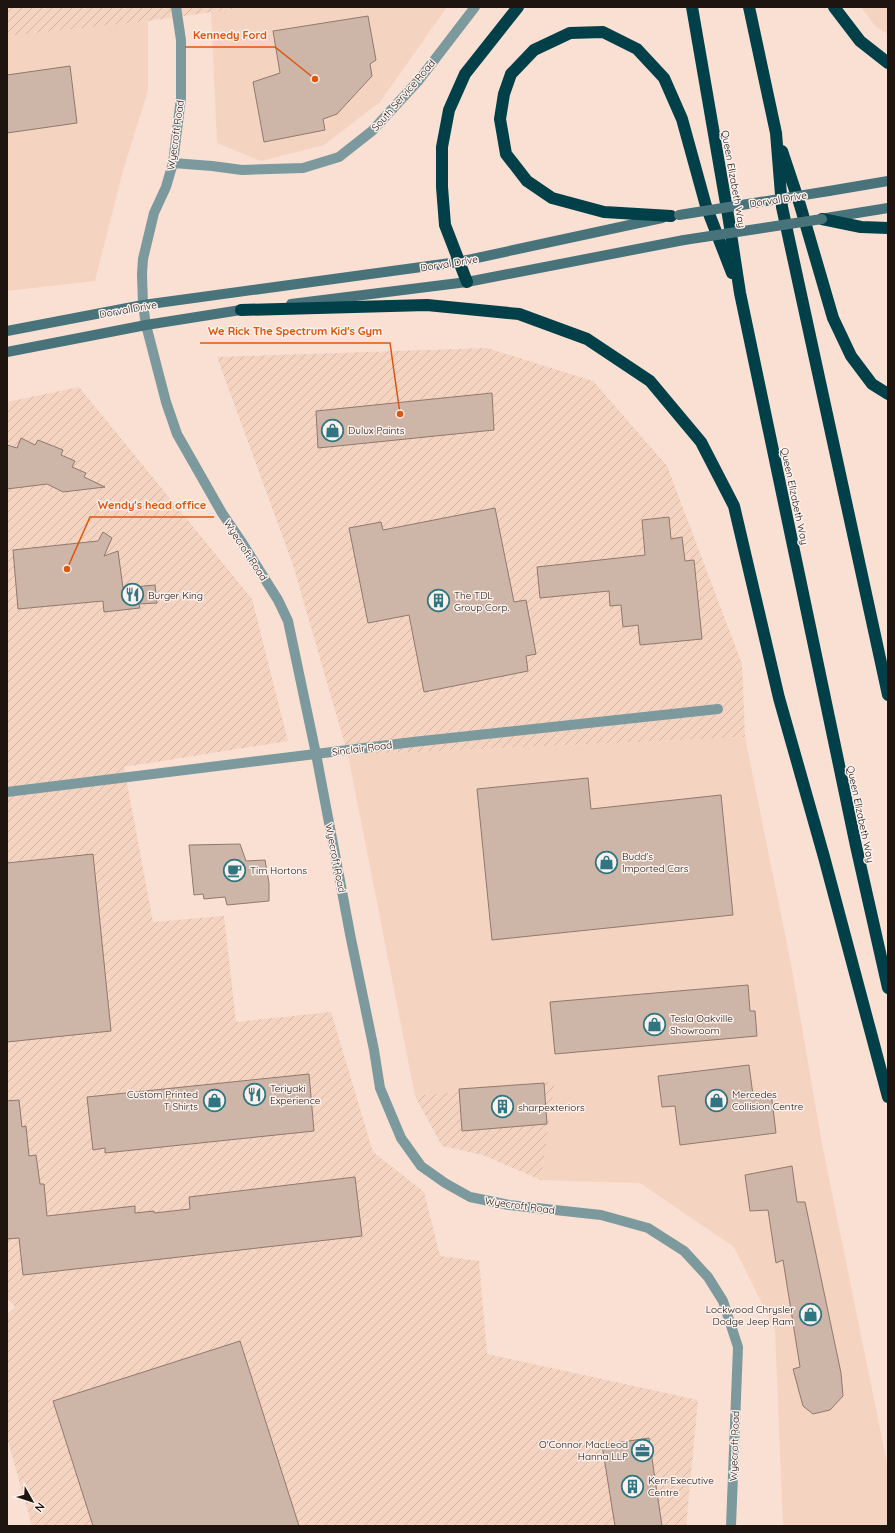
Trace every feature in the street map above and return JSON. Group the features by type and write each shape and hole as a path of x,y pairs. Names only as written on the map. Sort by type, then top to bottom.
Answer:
{"highway":[{"path":"466,282 445,226 442,187 442,147 449,110 465,74 518,7"},
{"name":"Queen Elizabeth Way","path":"692,7 740,293 856,846 888,988"},
{"path":"749,7 776,133 800,205 833,318 851,356 872,384 888,394"},
{"path":"834,7 860,41 888,63"},
{"path":"675,215 604,212 552,198 527,181 506,154 500,119 504,94 511,74 534,50 570,33 603,32 637,49 664,78 682,119 706,206 740,293"},
{"path":"776,133 782,207 888,695"},
{"path":"822,219 861,227 888,228"},
{"path":"241,310 427,306 518,314 587,339 650,381 701,442 734,506 779,698 824,857 888,1097"}],"main road":[{"name":"Dorval Drive","path":"7,331 143,306 458,262 675,215 888,181"},
{"name":"Dorval Drive","path":"7,352 146,325 241,310 466,282 684,240 888,208"}],"street":[{"name":"Wyecroft Road","path":"176,7 181,40 181,90 173,163 166,187 154,213 143,259 143,306 146,325 166,402 177,434 222,513 278,600 288,621 316,754 351,939 374,1050 380,1088 401,1138 421,1166 445,1183 470,1197 509,1205 601,1215 648,1228 684,1251 708,1277 723,1301 738,1347 731,1526"},
{"name":"South Service Road","path":"173,163 242,170 296,169 339,157 372,131 419,80 474,7"},
{"name":"Sinclair Road","path":"7,792 316,754 718,709"}],"shaded area":[{"path":"7,7 247,7 148,21 7,36"},
{"path":"247,7 447,7 380,102 324,145 261,161 217,143 211,12"},
{"path":"861,7 888,7 888,34 875,26"},
{"path":"148,21 148,90 122,174 95,281 7,291 7,36"},
{"path":"487,348 593,381 667,466 742,664 745,737 348,755 293,565 217,357"},
{"path":"79,387 252,599 288,741 124,767 153,922 224,916 236,1022 331,1012 373,1152 424,1192 440,1256 479,1261 487,1354 698,1400 686,1526 32,1526 7,1438 7,1314 15,1307 7,1298 7,402"},
{"path":"745,737 791,964 822,1144 888,1468 888,1526 783,1526 775,1330 734,1247 640,1183 541,1180 555,1081 415,1096 348,755"},
{"path":"555,1081 541,1180 483,1155 442,1146 415,1096"}],"building":[{"path":"368,16 376,60 370,64 372,76 337,114 323,119 325,130 264,142 253,82 280,73 273,31"},
{"path":"70,66 77,123 7,133 7,75"},
{"path":"492,393 494,430 318,448 316,411"},
{"path":"21,438 35,445 38,440 63,450 61,455 75,461 72,467 86,473 84,477 105,487 63,492 47,484 7,489 7,445 17,448"},
{"name":"The TDL Group Corp.","path":"495,508 514,602 526,600 536,654 526,656 528,671 424,692 409,615 368,623 349,528 381,522 383,530"},
{"path":"669,517 671,539 682,537 685,561 694,560 702,639 640,645 638,625 623,627 621,605 610,606 609,591 540,598 537,567 645,555 642,520"},
{"path":"103,532 112,538 104,556 118,551 123,588 155,585 157,603 139,604 140,608 104,612 103,601 18,609 13,550 98,541"},
{"name":"Budd's Imported Cars","path":"588,778 591,809 721,795 733,915 492,940 477,789"},
{"path":"240,844 246,861 265,860 269,883 269,901 227,905 225,897 204,899 203,894 194,895 189,845"},
{"path":"93,854 111,1031 7,1042 7,863"},
{"name":"Tesla Oakville Showroom","path":"748,985 750,1011 755,1011 757,1036 555,1054 550,1002"},
{"name":"Mercedes Collision Centre","path":"749,1065 753,1095 771,1092 776,1133 680,1145 675,1106 662,1107 658,1076"},
{"path":"309,1074 314,1131 105,1153 105,1148 93,1150 87,1097"},
{"name":"sharpexteriors","path":"544,1083 547,1124 462,1131 459,1089"},
{"path":"19,1100 22,1127 26,1126 29,1156 36,1155 40,1184 44,1184 47,1216 135,1206 135,1213 154,1211 154,1213 190,1209 189,1197 355,1177 362,1236 23,1275 19,1238 7,1239 7,1101"},
{"name":"Lockwood Chrysler Dodge Jeep Ram","path":"792,1166 797,1202 805,1202 841,1373 843,1396 830,1410 813,1414 803,1406 793,1369 800,1367 783,1260 776,1263 768,1210 750,1211 745,1175"},
{"path":"240,1341 299,1526 93,1526 53,1401"},
{"name":"Kerr Executive Centre","path":"649,1438 662,1526 615,1526 602,1445"}],"place":[{"name":"Kennedy Ford","path":"315,79"},
{"name":"We Rick The Spectrum Kid's Gym","path":"400,414"},
{"name":"Dulux Paints","path":"332,430"},
{"name":"Wendy's head office","path":"67,569"},
{"name":"Burger King","path":"133,595"},
{"name":"The TDL Group Corp.","path":"438,601"},
{"name":"Budd's Imported Cars","path":"606,862"},
{"name":"Tim Hortons","path":"235,870"},
{"name":"Tesla Oakville Showroom","path":"654,1024"},
{"name":"Teriyaki Experience","path":"255,1094"},
{"name":"Custom Printed T Shirts","path":"214,1100"},
{"name":"Mercedes Collision Centre","path":"716,1100"},
{"name":"sharpexteriors","path":"503,1107"},
{"name":"Lockwood Chrysler Dodge Jeep Ram","path":"810,1315"},
{"name":"O'Connor MacLeod Hanna LLP","path":"643,1450"},
{"name":"Kerr Executive Centre","path":"632,1486"}]}
